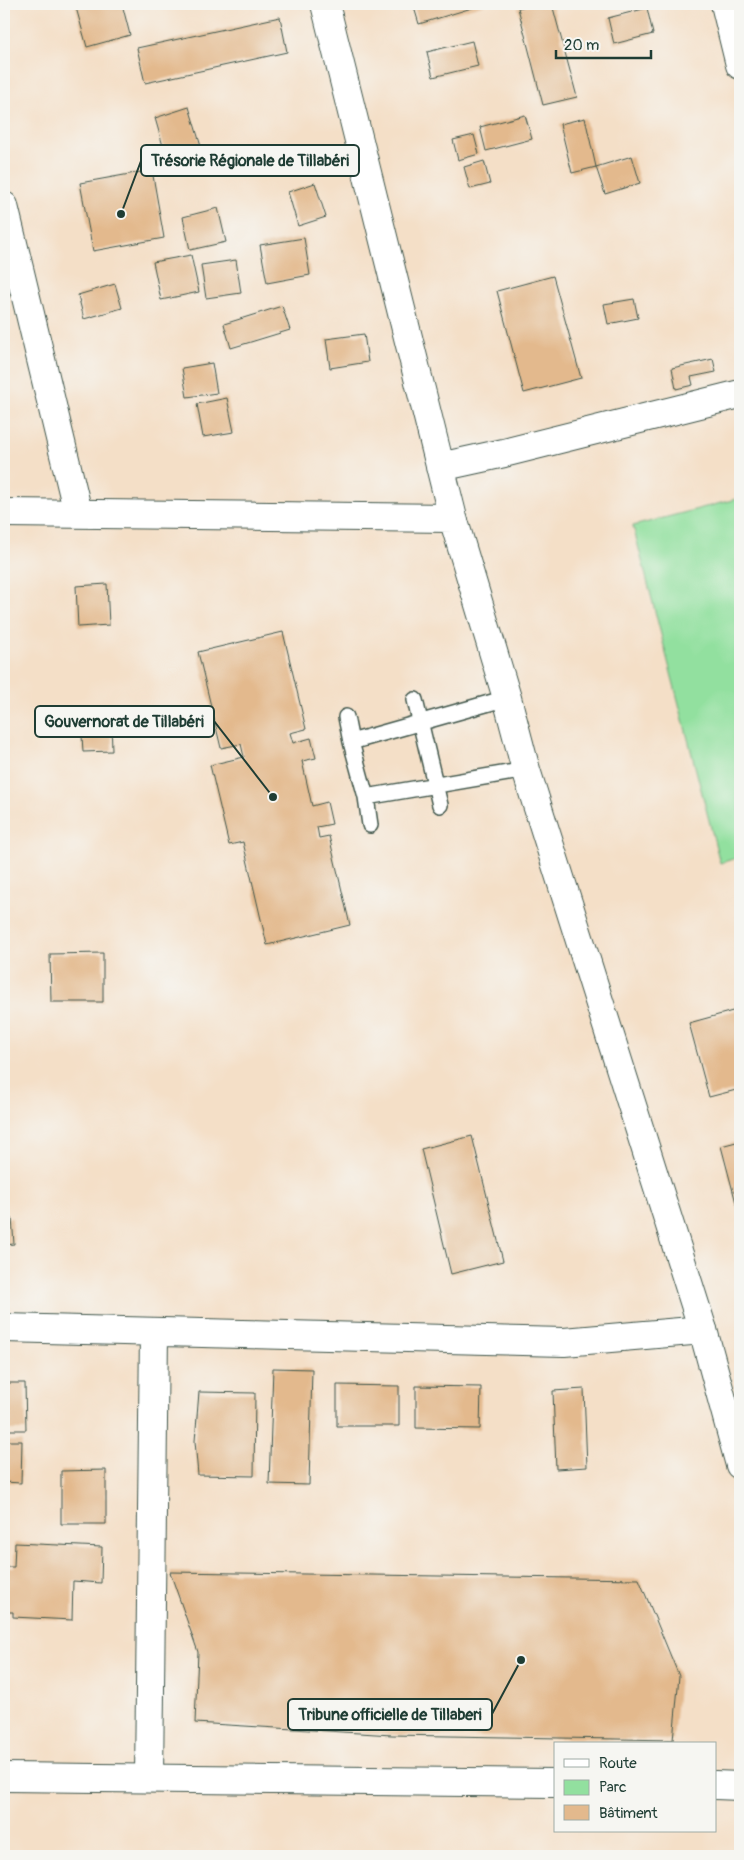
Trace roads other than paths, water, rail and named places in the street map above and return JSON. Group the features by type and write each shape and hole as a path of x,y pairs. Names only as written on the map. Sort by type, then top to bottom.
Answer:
{"street":[{"path":"325,4 453,518 507,698 526,770 703,1330 740,1465"},
{"path":"725,4 740,65"},
{"path":"4,206 78,513"},
{"path":"440,467 504,453 740,394"},
{"path":"4,512 453,518"},
{"path":"4,1328 564,1342 703,1330"},
{"path":"149,1778 154,1332"},
{"path":"4,1778 554,1783"},
{"path":"716,1785 740,1786"}],"lane":[{"path":"350,742 507,698"},
{"path":"415,700 440,806"},
{"path":"346,717 350,742 366,797 370,825"},
{"path":"366,797 526,770"}],"place":[{"name":"Trésorie Régionale de Tillabéri","path":"121,214"},
{"name":"Gouvernorat de Tillabéri","path":"273,797"},
{"name":"Tribune officielle de Tillaberi","path":"521,1660"}]}
